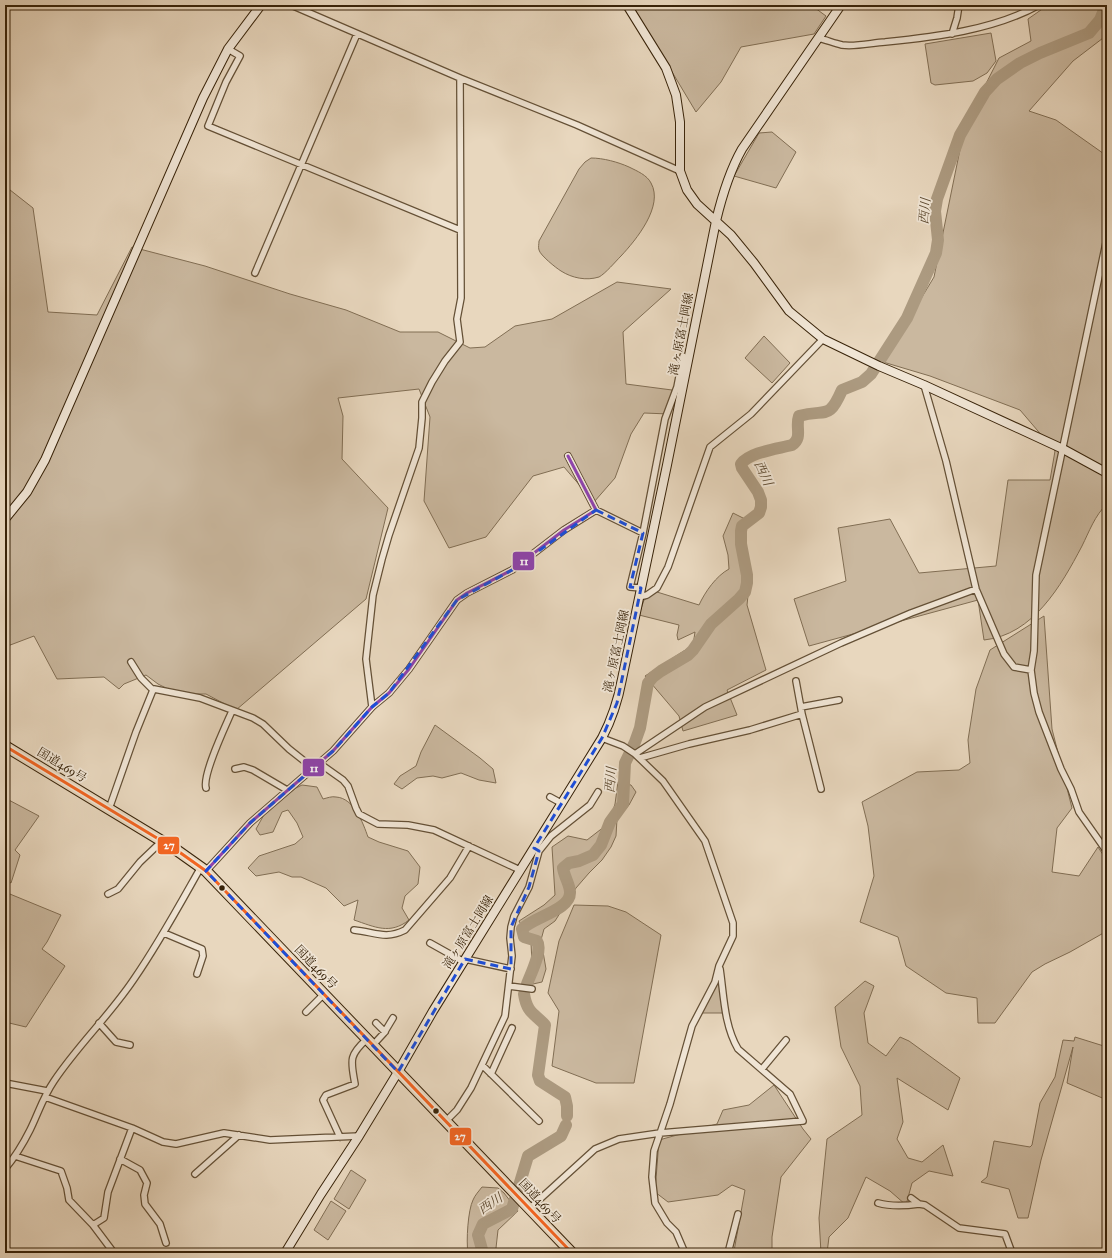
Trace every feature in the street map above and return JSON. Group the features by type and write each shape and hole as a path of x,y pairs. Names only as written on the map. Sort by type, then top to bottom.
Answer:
{"highway":[{"name":"国道469号","path":"5,746 162,841 204,869 572,1253"}],"main road":[{"path":"5,519 27,492 45,460 203,98 228,49 261,5"},
{"path":"627,5 666,68 676,95 680,122 680,171 687,190 697,204 731,235 754,263 789,311 823,339 879,366 1063,449 1107,473"},
{"name":"滝ヶ原富士岡線","path":"284,1253 359,1136 433,1011 520,870 537,849 561,803 611,721 617,703 716,221 724,189 733,163 841,5"}],"street":[{"path":"291,5 460,78 577,125 680,171"},
{"path":"952,34 959,5"},
{"path":"818,38 842,45 855,45 952,34 998,22 1027,12 1039,5"},
{"path":"254,273 358,34"},
{"path":"228,49 240,56 226,82 208,126 460,230"},
{"path":"372,707 366,659 374,595 382,559 418,448 422,418 422,402 438,372 460,342 458,320 461,298 460,78"},
{"path":"1107,238 1036,575 1034,651 1031,670 1034,693 1039,712 1061,769 1079,812 1107,852"},
{"path":"639,597 647,595 657,588 668,567 710,446 751,414 823,339"},
{"path":"641,588 630,587 643,533 665,419 677,387 683,356"},
{"path":"924,385 946,461 976,589 1004,654 1014,666 1031,670"},
{"path":"568,456 596,510 643,533"},
{"path":"5,1169 15,1156 29,1131 46,1094 70,1058 134,980 204,869 250,823 333,751 372,707 390,693 409,669 457,600 467,593 512,570 564,530 596,510"},
{"path":"635,754 674,726 706,706 841,643 911,613 976,589"},
{"path":"131,662 141,678 153,690 200,698 253,718 263,724 289,749 313,768"},
{"path":"796,681 802,714 821,789"},
{"path":"109,809 136,732 153,690"},
{"path":"801,707 839,700"},
{"path":"206,788 205,784 207,772 232,711"},
{"path":"640,758 689,744 750,730 802,714"},
{"path":"602,738 625,748 640,758 663,781 706,841 733,923 733,936 719,966 715,982 692,1026 654,1151 652,1177 655,1203 667,1223 676,1232 684,1253"},
{"path":"319,764 343,780 348,786 356,808 360,814 378,824 408,825 434,830 520,870"},
{"path":"235,769 244,767 253,770 287,790"},
{"path":"446,1121 457,1110 471,1088 505,1016 512,956 510,938 511,927 514,916 529,888 537,849 550,836 590,805 598,792"},
{"path":"550,797 561,803"},
{"path":"108,894 118,889 140,862 162,841"},
{"path":"354,930 387,936 395,935 405,930 450,878 469,846"},
{"path":"164,933 202,949 203,956 197,974"},
{"path":"430,943 464,961 511,969"},
{"path":"526,1206 595,1149 619,1139 660,1132 803,1121 790,1094 738,1049 733,1040 727,1022 719,966"},
{"path":"509,986 532,989"},
{"path":"306,1012 324,994"},
{"path":"340,1137 323,1100 326,1095 355,1084 351,1062 356,1049 385,1032 393,1018"},
{"path":"99,1023 116,1042 130,1045"},
{"path":"376,1023 385,1032"},
{"path":"491,1074 512,1028"},
{"path":"762,1069 786,1040"},
{"path":"482,1065 539,1121"},
{"path":"5,1083 46,1094 163,1142 176,1144 224,1133 270,1140 359,1136"},
{"path":"93,1225 104,1218 108,1192 132,1128"},
{"path":"194,1174 239,1135"},
{"path":"15,1156 61,1171 67,1188 69,1200 93,1225 114,1253"},
{"path":"120,1160 140,1170 147,1182 144,1195 145,1204 160,1224 166,1243"},
{"path":"911,1198 919,1204"},
{"path":"878,1203 887,1206 925,1205 959,1228 1005,1234 1012,1253"},
{"path":"728,1253 738,1214"}],"highlighted area":[{"path":"596,510 643,533 630,587 641,588 617,703 602,738 534,848 539,851 529,887 511,927 511,969 465,959 398,1072 206,871 250,823 333,751 372,707 389,693 457,600 512,570"}],"shaded area":[{"path":"632,5 811,5 826,16 814,34 741,47 721,82 696,112"},
{"path":"1048,5 1107,5 1107,35 1073,61 1029,111 1056,120 1107,156 1107,504 1096,518 1074,561 1055,592 1031,619 1017,629 1001,636 984,640 978,600 809,646 794,599 846,581 838,528 890,519 919,573 996,566 1008,480 1050,480 1055,451 1020,410 930,376 883,362 934,277 965,125 999,58 1031,41 1028,19"},
{"path":"991,33 996,61 987,73 973,81 935,85 931,83 925,44"},
{"path":"772,132 796,152 776,188 734,176 759,133"},
{"path":"591,158 620,163 644,175 651,183 654,192 654,202 651,212 641,232 621,256 599,277 584,279 565,273 548,261 539,250 539,241 579,169"},
{"path":"5,186 33,208 48,312 97,315 132,247 205,266 290,294 346,310 400,332 438,332 470,348 485,347 515,326 552,319 617,282 671,289 623,332 626,384 672,390 669,414 644,413 631,434 615,478 594,502 564,467 533,476 486,537 449,548 424,501 430,417 419,389 338,398 343,416 342,459 388,508 366,599 236,710 206,694 178,694 158,684 146,675 124,684 119,689 104,677 57,679 34,636 5,647"},
{"path":"764,336 790,363 772,383 745,358"},
{"path":"733,513 745,519 742,537 750,577 747,605 766,670 727,690 737,715 683,731 679,716 645,676 693,645 695,632 678,640 677,635 679,625 639,615 644,600 657,592 699,605 711,585 729,569 728,555 723,536"},
{"path":"1044,616 1052,729 1072,808 1057,828 1052,872 1079,876 1098,847 1107,861 1107,931 1032,972 995,1023 978,1023 977,998 946,993 906,966 898,937 860,922 874,876 868,826 862,802 917,772 959,770 970,763 968,740 976,689 990,650"},
{"path":"435,725 493,769 496,783 479,780 461,773 442,778 433,776 417,778 402,789 394,784 400,776 416,766 421,752"},
{"path":"618,782 631,785 636,792 629,805 617,819 616,836 611,847 602,860 576,888 555,921 544,929 541,940 546,969 542,982 533,984 531,943 519,921 544,905 555,895 552,847 568,836 587,840 609,823 615,804"},
{"path":"302,785 317,787 323,799 330,797 342,798 353,806 357,812 368,837 408,851 420,867 418,884 405,896 402,908 409,920 402,925 389,928 369,925 354,920 358,900 344,906 326,888 301,877 292,877 279,872 256,876 248,868 259,856 295,844 303,837 297,823 288,810 282,812 273,832 260,835 256,829 265,813 296,788"},
{"path":"5,798 39,816 15,850 20,855 11,883 5,880"},
{"path":"5,892 61,915 42,949 65,966 26,1027 5,1022"},
{"path":"574,905 608,906 626,912 661,935 634,1083 596,1083 552,1066 559,1011 548,993 559,941"},
{"path":"719,975 724,1013 701,1013"},
{"path":"865,981 874,986 864,1013 868,1043 886,1056 900,1037 909,1041 960,1078 948,1110 897,1078 903,1122 897,1139 908,1158 922,1162 943,1145 953,1176 929,1171 912,1183 906,1205 890,1191 866,1177 848,1218 829,1237 827,1253 821,1253 819,1218 827,1139 862,1115 860,1086 841,1047 835,1007"},
{"path":"1075,1037 1107,1047 1107,1100 1067,1083 1073,1047 1041,1160 1028,1218 1018,1218 1009,1189 981,1182 987,1177 994,1141 1030,1147 1032,1145 1040,1103 1055,1077 1063,1040 1074,1041"},
{"path":"774,1085 811,1139 781,1177 772,1237 772,1253 741,1253 734,1251 745,1190 732,1185 718,1195 668,1202 655,1192 659,1140 717,1124 723,1110 749,1105"},
{"path":"351,1170 366,1180 349,1209 334,1199"},
{"path":"482,1187 498,1188 504,1193 518,1211 498,1230 496,1248 498,1253 468,1253 467,1234 471,1205"},
{"path":"331,1201 346,1211 328,1240 314,1230"}],"waterway":[{"name":"西川","path":"527,984 539,950 537,941 524,937 522,929 558,908 569,898 569,886 563,868 569,863 579,861 593,855 601,845 610,822 623,804 625,763 640,728 648,683 661,671 688,655 711,624 745,592 747,575 741,544 741,531 742,526 759,513 761,500 758,492 742,468 741,464 745,460 757,454 792,445 798,436 799,416 829,410 837,400 842,390 862,382 871,374 907,318 936,253 938,240 935,211 937,199 960,135 985,92 997,79 1020,63 1089,33 1100,20 1106,5"},
{"name":"西川","path":"524,994 529,1009 545,1025 538,1075 540,1081 565,1097 567,1116"},
{"name":"西川","path":"483,1253 478,1235 483,1224 512,1209 528,1156 561,1136 566,1125"}],"transit line":[{"name":"11","path":"206,871 250,823 333,751 372,707 389,693 409,669 457,600 467,593 512,570 564,530 596,510 568,456"},
{"name":"27","path":"5,746 175,849 206,871 572,1253"}]}
